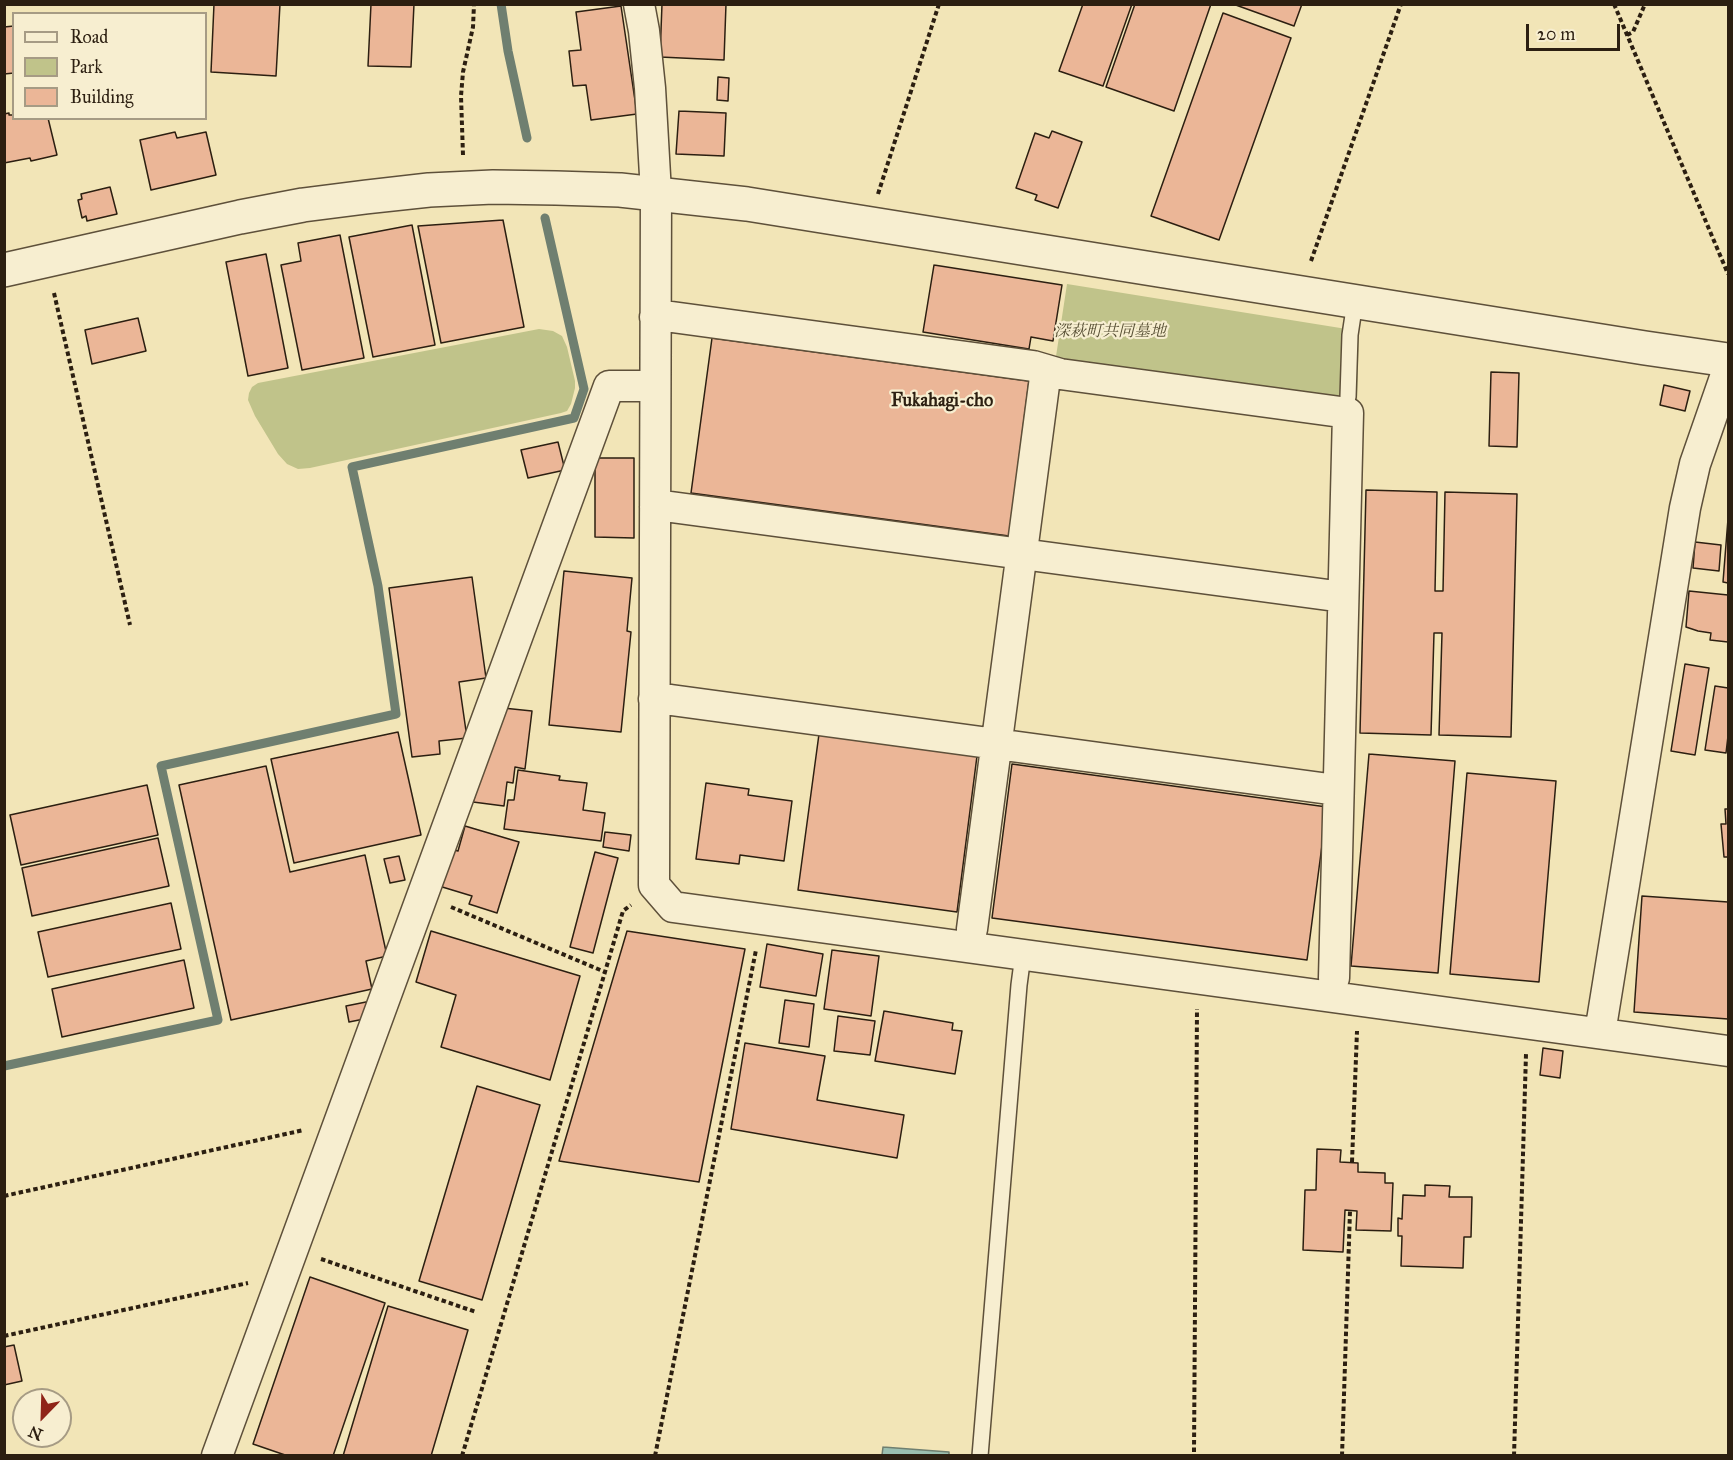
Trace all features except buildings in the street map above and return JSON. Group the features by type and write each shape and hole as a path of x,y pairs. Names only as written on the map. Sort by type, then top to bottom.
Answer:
{"street":[{"path":"639,4 649,78 656,193 654,885 674,907 1728,1051"},
{"path":"4,270 303,205 398,194 493,187 656,193 747,204 1728,360"},
{"path":"656,317 672,317 986,359 1032,366 1060,374 1348,413 1334,978"},
{"path":"1600,1033 1684,508 1695,464 1728,369"},
{"path":"972,929 1046,370"},
{"path":"217,1455 609,386 655,386"},
{"path":"655,507 671,507 1343,597"},
{"path":"654,699 1338,789"}],"lane":[{"path":"1348,397 1350,335 1355,302"},
{"path":"980,1455 1023,955"}],"path":[{"path":"465,189 461,96 473,27 474,4"},
{"path":"872,224 875,203 939,4"},
{"path":"1303,293 1307,273 1401,4"},
{"path":"1614,4 1728,274"},
{"path":"1627,35 1633,32 1645,4"},
{"path":"46,260 130,625"},
{"path":"462,1455 623,911 654,885"},
{"path":"423,895 605,972"},
{"path":"655,1455 758,940 760,919"},
{"path":"1194,1452 1197,995 1199,979"},
{"path":"1352,1162 1359,1000"},
{"path":"1514,1455 1526,1052 1529,1023"},
{"path":"4,1196 325,1126 336,1130"},
{"path":"1341,1455 1350,1211"},
{"path":"293,1249 476,1312"},
{"path":"4,1336 270,1278 280,1282"}],"green space":[{"name":"深萩町共同墓地","path":"1067,284 1359,331 1357,405 1055,363"},
{"path":"539,329 553,331 562,336 567,347 575,388 571,404 567,411 561,413 298,469 287,464 278,454 248,400 252,387 258,383"}],"shaded area":[{"path":"883,1447 949,1452 949,1455 882,1455"}],"waterway":[{"path":"501,4 508,51 527,138"},
{"path":"4,1066 218,1020 161,766 396,714 378,586 352,467 574,418 584,389 545,218"}],"district":[{"name":"Fukahagi-cho","path":"942,402"}]}
